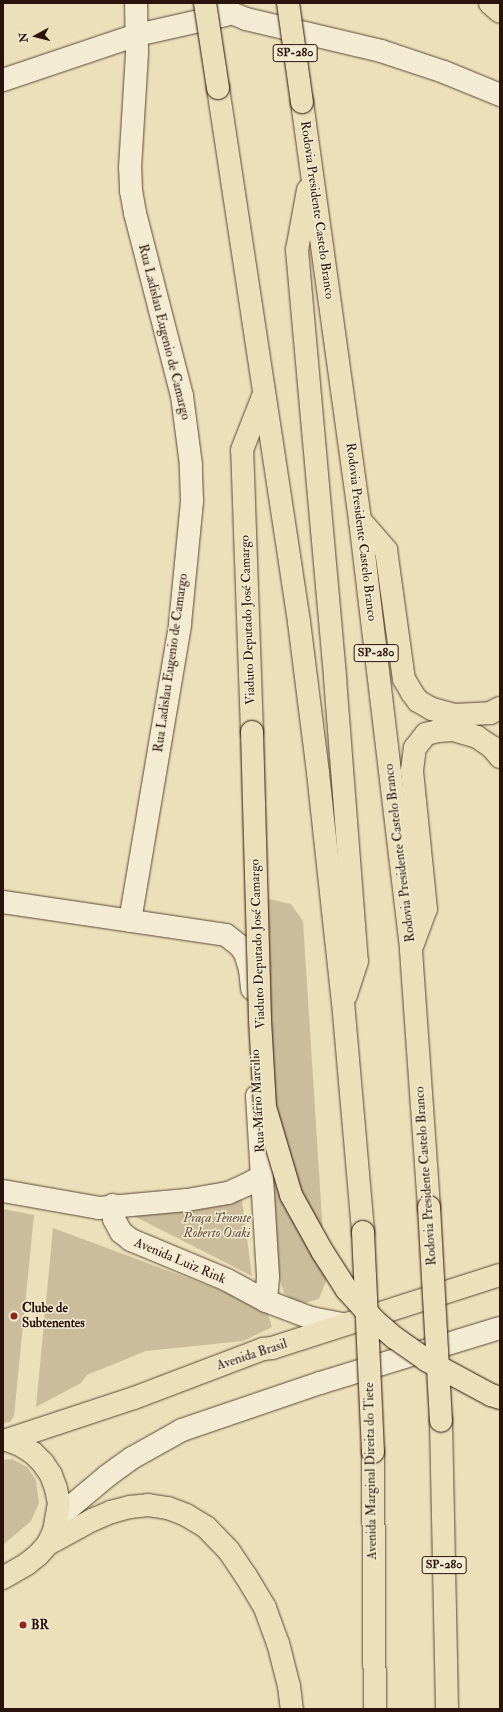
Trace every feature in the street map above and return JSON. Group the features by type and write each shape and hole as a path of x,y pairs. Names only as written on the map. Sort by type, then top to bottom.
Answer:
{"main road":[{"name":"Rua Ladislau Eugenio de Camargo","path":"130,921 180,624 192,501 191,465 182,396 135,214 131,191 130,168 137,35 136,3"},
{"path":"206,3 246,19 381,51 444,72 500,95"},
{"name":"Avenida Marginal Direita do Tiete","path":"206,3 299,622 318,773 343,1002 363,1232 373,1452 374,1709"},
{"name":"Rodovia Presidente Castelo Branco","path":"288,3 360,520 411,950 429,1207 441,1421 447,1709"},
{"path":"490,3 500,12"},
{"path":"3,80 137,35 233,14"},
{"path":"312,172 297,250 334,671 357,961 343,1002"},
{"name":"Viaduto Deputado José Camargo","path":"264,394 242,450 260,1020 265,1107 290,1194 322,1251 347,1290 374,1320 413,1352 432,1364 491,1395 500,1398"},
{"path":"360,520 386,550 404,678 412,693 418,701 432,709 454,715 490,713 500,708"},
{"path":"411,950 426,909 412,771 415,748 426,734 438,731 453,730 477,737 492,747 500,757"},
{"name":"Rua Mário Marcilio","path":"3,902 226,935 240,945 245,953 250,969 252,992 268,1277 266,1301"},
{"path":"3,1191 99,1208 113,1205 187,1200 228,1192 246,1185 262,1176"},
{"name":"Avenida Luiz Rink","path":"113,1205 114,1219 121,1232 131,1240 227,1280 266,1301"},
{"name":"Avenida Brasil","path":"5,1440 134,1398 263,1349 272,1348 500,1275"},
{"path":"266,1301 311,1318 344,1324"},
{"name":"Avenida Brasil","path":"58,1518 107,1476 132,1458 182,1430 320,1383 500,1328"},
{"name":"Avenida Brasil","path":"3,1578 27,1564 38,1555 48,1544 58,1518 56,1489 51,1475 43,1463 33,1453 20,1445 5,1440"},
{"path":"48,1544 92,1520 111,1512 130,1507 148,1505 168,1508 186,1515 206,1527 229,1551 265,1608 289,1686 292,1709"}],"green space":[{"path":"269,899 291,904 303,921 326,1281 319,1299 305,1303 293,1300 284,1293 279,1277 249,921"},
{"name":"Praça Tenente Roberto Osaki","path":"241,1193 252,1276 132,1215"},
{"name":"Clube de Subtenentes","path":"3,1209 34,1215 14,1416 10,1422 3,1423"},
{"path":"53,1228 266,1307 272,1327 243,1341 146,1351 87,1375 81,1383 36,1407"},
{"path":"12,1459 27,1467 36,1480 39,1503 31,1521 3,1545 3,1460"}],"place":[{"name":"Clube de Subtenentes","path":"14,1316"},
{"name":"BR","path":"23,1625"}]}
